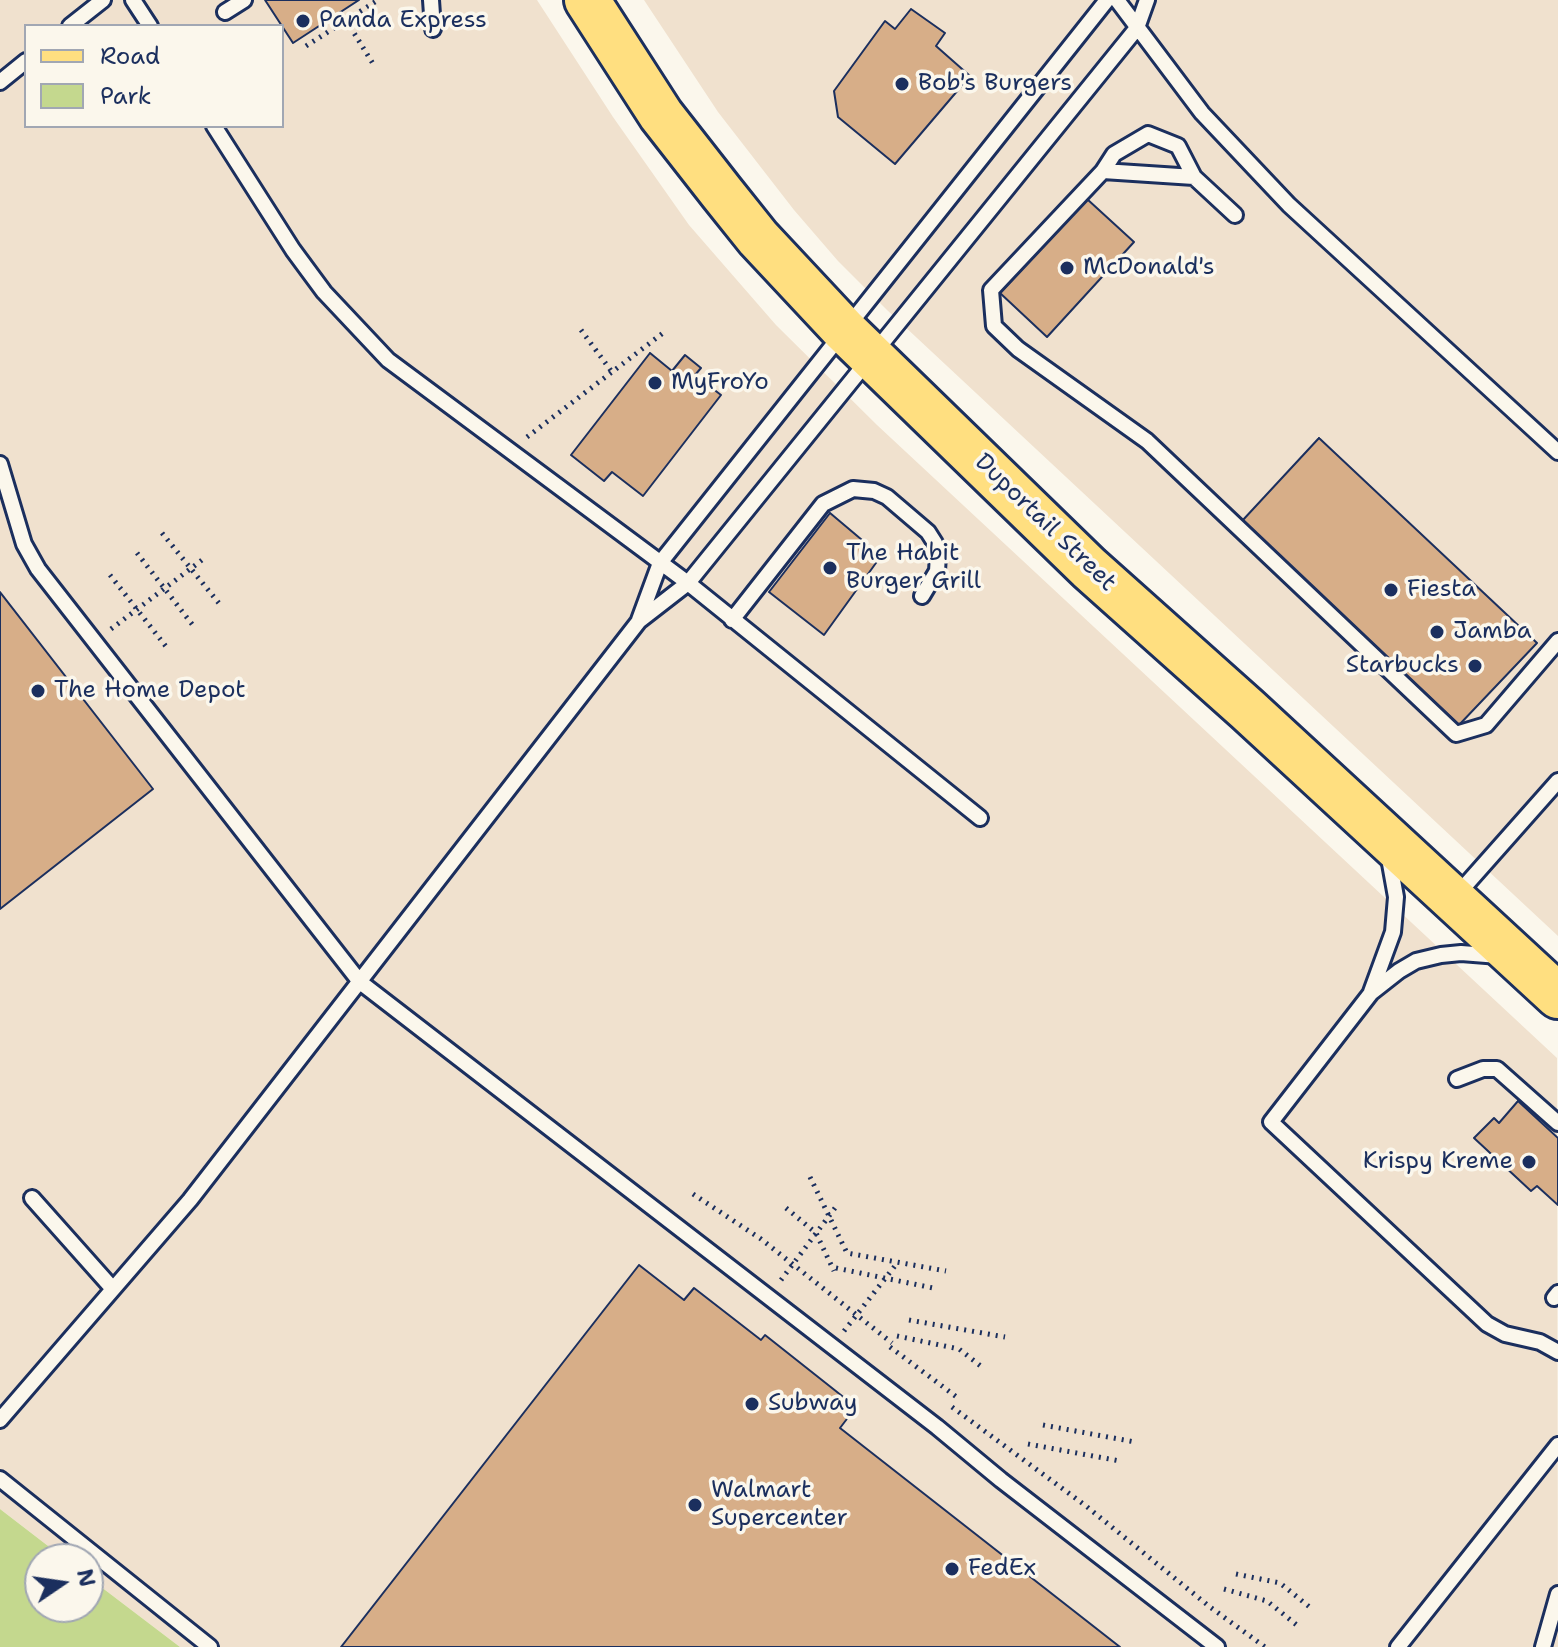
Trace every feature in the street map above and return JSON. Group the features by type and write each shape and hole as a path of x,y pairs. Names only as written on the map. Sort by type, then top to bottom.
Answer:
{"main road":[{"name":"Duportail Street","path":"587,0 661,115 713,182 758,238 858,343 1089,568 1558,996"}],"lane":[{"path":"73,24 103,0"},
{"path":"133,0 149,24"},
{"path":"225,12 244,0"},
{"path":"431,0 433,29"},
{"path":"0,1420 190,1200 639,621 688,583 1107,0"},
{"path":"1117,0 1202,113 1289,205 1558,452"},
{"path":"639,621 660,563 1137,28 1147,0"},
{"path":"0,82 24,63"},
{"path":"215,128 293,250 324,292 388,360 688,583 980,818"},
{"path":"1235,215 1194,177 1178,146 1148,134 1114,154 1103,171 991,290 994,326 1018,349 1147,441 1456,734 1486,725 1558,641"},
{"path":"1103,171 1194,177"},
{"path":"0,464 30,557 360,982 1217,1647"},
{"path":"732,620 823,504 853,489 864,488 887,497 928,532 935,543 937,571 922,596"},
{"path":"1453,899 1558,781"},
{"path":"1371,993 1389,946 1395,915 1393,876 1385,837"},
{"path":"1518,959 1461,953 1416,961 1399,971 1371,993 1271,1122 1487,1324 1505,1334 1540,1342 1558,1352"},
{"path":"1457,1079 1483,1069 1497,1069 1558,1123"},
{"path":"32,1198 113,1289"},
{"path":"1398,1647 1558,1445"},
{"path":"0,1479 210,1647"},
{"path":"1543,1647 1558,1594"}],"path":[{"path":"306,46 378,0"},
{"path":"346,20 375,67"},
{"path":"581,330 612,372"},
{"path":"509,450 663,333"},
{"path":"162,533 222,607"},
{"path":"137,553 195,628"},
{"path":"95,642 202,560"},
{"path":"110,575 168,649"},
{"path":"810,1177 847,1253 946,1271"},
{"path":"693,1194 761,1239 958,1398"},
{"path":"768,1297 838,1204"},
{"path":"786,1208 816,1233 835,1269 933,1288"},
{"path":"832,1346 898,1262"},
{"path":"909,1320 1005,1337"},
{"path":"897,1336 959,1349 982,1367"},
{"path":"952,1407 1064,1489 1210,1607 1265,1647"},
{"path":"1043,1425 1135,1442"},
{"path":"1028,1444 1120,1461"},
{"path":"1236,1574 1280,1583 1312,1609"},
{"path":"1224,1589 1267,1601 1298,1626"}],"shaded area":[{"path":"0,0 537,0 613,117 689,225 776,325 877,425 1557,1058 1558,1647 180,1647 104,1589 104,1543 44,1543 0,1509"},
{"path":"644,0 1558,0 1558,936 838,261 718,112"}],"green space":[{"path":"0,1509 44,1543 24,1543 24,1623 104,1623 104,1589 180,1647 0,1647"}],"building":[{"name":"Panda Express","path":"265,0 359,0 293,43 284,24 281,24"},
{"name":"Bob's Burgers","path":"911,9 945,33 936,46 970,76 895,164 838,117 834,91 885,21 895,29"},
{"name":"McDonald's","path":"1087,199 1134,242 1047,337 1000,293"},
{"path":"650,353 672,371 685,355 701,368 695,375 721,395 643,496 612,472 604,481 571,455"},
{"path":"1319,438 1537,643 1459,725 1242,521"},
{"name":"The Habit Burger Grill","path":"830,513 881,556 824,635 769,592"},
{"name":"The Home Depot","path":"0,592 153,789 0,909"},
{"name":"Krispy Kreme","path":"1518,1101 1558,1138 1558,1205 1537,1186 1531,1191 1474,1138 1494,1118 1499,1123"},
{"name":"Walmart Supercenter","path":"639,1265 684,1300 694,1288 761,1340 765,1335 856,1407 840,1428 1120,1647 341,1647"}],"place":[{"name":"Panda Express","path":"303,21"},
{"name":"Bob's Burgers","path":"902,84"},
{"name":"McDonald's","path":"1067,268"},
{"name":"MyFroYo","path":"655,383"},
{"name":"The Habit Burger Grill","path":"830,568"},
{"name":"Fiesta","path":"1391,590"},
{"name":"Jamba","path":"1437,632"},
{"name":"Starbucks","path":"1475,666"},
{"name":"The Home Depot","path":"38,691"},
{"name":"Krispy Kreme","path":"1529,1162"},
{"name":"Subway","path":"752,1404"},
{"name":"Walmart Supercenter","path":"695,1505"},
{"name":"FedEx","path":"952,1569"}]}
